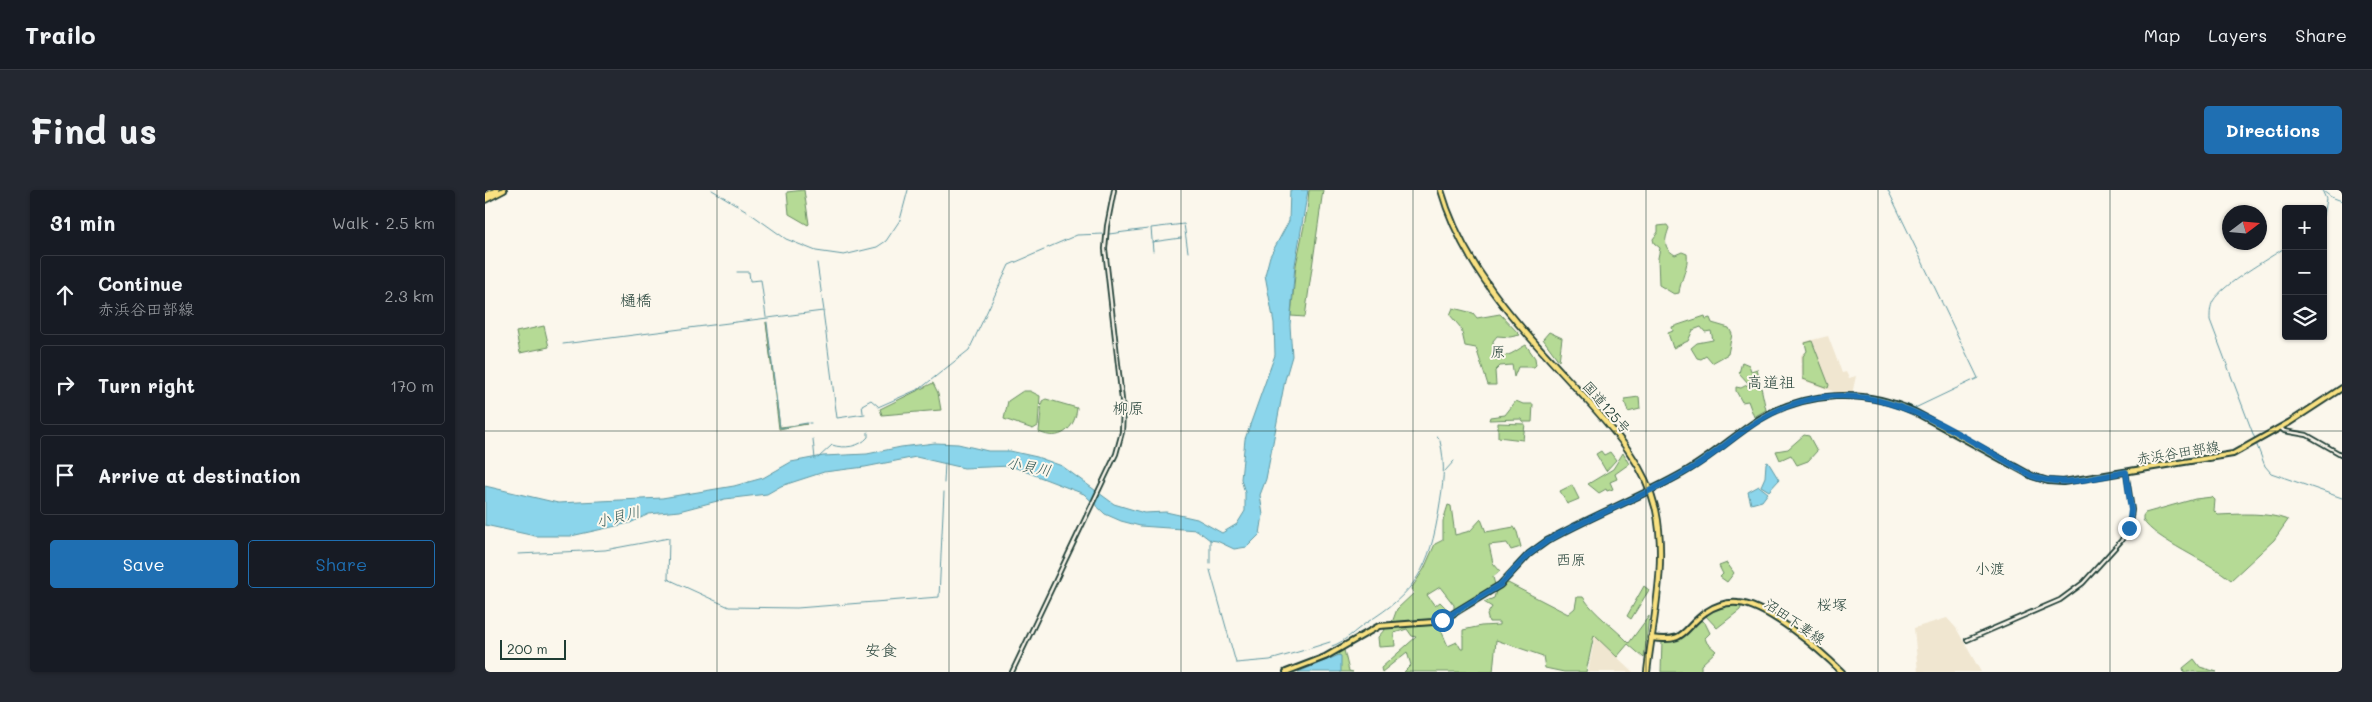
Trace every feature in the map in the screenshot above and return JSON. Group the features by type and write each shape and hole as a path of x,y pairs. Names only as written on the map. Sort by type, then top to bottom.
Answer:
{"highway":[{"path":"485,196 497,190"},
{"path":"485,200 504,190"},
{"name":"国道125号","path":"1441,190 1460,238 1491,291 1625,445 1640,468 1650,489 1657,518 1659,546 1647,672"}],"main road":[{"name":"赤浜谷田部線","path":"1286,672 1325,657 1379,626 1435,622 1446,618 1500,585 1541,544 1694,467 1747,428 1774,412 1810,399 1843,396 1877,399 1908,408 2041,479 2063,482 2221,457 2240,451 2281,428 2342,388"},
{"name":"沼田下妻線","path":"1651,638 1668,640 1680,637 1687,633 1708,611 1722,605 1743,604 1761,610 1792,630 1817,648 1842,672"}],"street":[{"path":"1012,672 1119,443 1123,420 1105,249 1114,190"},
{"path":"2281,428 2284,431 2307,435 2342,455"},
{"path":"1967,640 2060,600 2083,583 2121,541 2129,528 2131,510 2126,472"}],"shaded area":[{"path":"1828,336 1842,373 1846,372 1849,378 1856,376 1852,394 1838,393 1802,380 1801,355 1807,351 1804,342"},
{"path":"1947,618 1956,628 1981,672 1918,672 1914,628"},
{"path":"1595,635 1617,657 1633,672 1588,672"}],"green space":[{"path":"804,190 808,225 789,214 787,192"},
{"path":"1309,190 1323,190 1305,317 1291,316 1296,265 1307,211"},
{"path":"1667,225 1669,228 1666,236 1666,246 1668,249 1675,255 1682,252 1687,254 1687,263 1679,293 1674,294 1659,285 1658,258 1660,248 1654,243 1653,239 1658,232 1658,226"},
{"path":"1453,308 1473,313 1477,318 1500,314 1520,335 1510,337 1497,336 1493,341 1494,355 1508,355 1526,345 1535,358 1536,365 1534,367 1518,367 1514,377 1512,365 1500,366 1495,371 1496,385 1488,385 1476,348 1465,346 1461,328 1450,315"},
{"path":"1705,316 1706,319 1710,318 1712,323 1729,328 1732,334 1728,354 1712,363 1706,356 1701,359 1697,358 1691,348 1697,343 1713,340 1711,331 1705,332 1701,327 1693,330 1688,341 1673,348 1668,333 1673,331 1672,327"},
{"path":"766,322 780,427 807,424 779,429"},
{"path":"544,326 549,347 520,353 516,332"},
{"path":"1549,332 1562,338 1559,361 1543,339"},
{"path":"1812,341 1829,385 1828,388 1803,379 1803,356 1807,351 1805,343"},
{"path":"1742,362 1749,365 1751,371 1757,369 1766,410 1754,417 1748,401 1742,402 1736,391 1736,387 1741,388 1749,384 1739,373"},
{"path":"933,383 938,393 941,410 882,415 880,409"},
{"path":"1023,391 1030,391 1040,396 1038,426 1033,429 1004,419 1008,401"},
{"path":"1639,397 1640,409 1628,412 1624,399"},
{"path":"1046,399 1077,408 1073,422 1065,432 1047,435 1039,432 1042,401"},
{"path":"1516,401 1523,404 1533,404 1532,422 1523,422 1521,419 1489,420 1490,417 1505,415"},
{"path":"1498,423 1525,424 1523,440 1498,437"},
{"path":"1804,435 1809,436 1817,451 1808,461 1797,465 1791,455 1780,460 1776,451 1788,449"},
{"path":"1601,451 1604,455 1610,452 1616,460 1606,471 1596,454"},
{"path":"1623,453 1629,464 1615,474 1617,479 1610,482 1613,489 1607,491 1606,489 1599,493 1588,484 1613,469"},
{"path":"1572,485 1579,499 1567,504 1560,491"},
{"path":"2212,497 2215,500 2214,511 2218,515 2263,515 2288,520 2274,540 2231,580 2210,565 2170,543 2149,528 2143,520 2145,513 2195,499"},
{"path":"1448,505 1451,506 1455,535 1470,531 1481,519 1486,532 1514,527 1521,547 1511,550 1507,543 1489,545 1493,563 1500,571 1493,577 1495,585 1454,611 1454,605 1440,587 1427,595 1435,606 1440,602 1449,611 1447,616 1436,619 1448,646 1457,642 1461,649 1463,649 1463,630 1499,625 1499,622 1489,622 1487,615 1492,607 1484,602 1494,598 1496,591 1508,583 1568,614 1575,608 1577,597 1583,597 1593,610 1629,643 1649,616 1644,658 1628,644 1617,657 1594,635 1586,672 1564,672 1545,668 1543,656 1496,640 1493,672 1404,672 1411,665 1407,652 1382,672 1381,668 1416,637 1412,636 1407,629 1394,633 1395,646 1379,647 1378,637 1393,620 1397,609 1414,593 1411,589 1424,569 1435,544 1443,540 1443,521"},
{"path":"1727,563 1734,573 1727,582 1720,577 1723,574 1719,566"},
{"path":"1644,586 1649,590 1631,619 1627,616"},
{"path":"1742,605 1740,610 1717,628 1705,615 1716,608"},
{"path":"1700,620 1705,623 1710,633 1705,638 1707,643 1716,651 1701,665 1701,672 1661,672 1662,641 1681,638"},
{"path":"1344,650 1349,671 1353,672 1340,672 1340,656 1334,654"},
{"path":"2194,659 2200,667 2217,672 2184,672 2183,668"}],"water":[{"name":"小貝川","path":"1290,190 1308,190 1295,265 1290,325 1292,356 1285,380 1266,479 1260,495 1263,515 1260,534 1247,547 1234,549 1217,541 1210,540 1197,530 1140,526 1121,521 1105,514 1084,494 1011,466 964,468 916,457 865,467 824,472 781,486 767,494 725,499 679,511 649,514 630,523 571,536 535,536 485,525 485,486 558,503 662,498 734,486 763,478 791,462 823,456 867,454 935,443 958,444 988,451 1010,451 1037,457 1062,466 1114,504 1144,513 1166,512 1197,519 1222,533 1237,524 1245,511 1245,493 1241,479 1245,439 1275,355 1274,323 1265,275 1270,256 1289,221"},
{"path":"1768,462 1779,480 1769,491 1761,486 1765,477 1766,463"},
{"path":"1759,486 1768,493 1762,501 1751,504 1748,492"},
{"path":"1339,655 1341,656 1341,672 1298,672"}],"waterway":[{"path":"712,190 747,211"},
{"path":"751,214 786,239 816,251 844,255 877,247 886,241 900,220 908,190"},
{"path":"1888,190 1978,378 1915,408 1906,404"},
{"path":"2322,190 2326,199 2325,205"},
{"path":"2323,191 2331,197 2342,201"},
{"path":"1153,251 1151,228 1184,224 1188,252"},
{"path":"1109,234 1148,229"},
{"path":"1047,248 1077,235 1104,234"},
{"path":"1152,242 1181,238"},
{"path":"878,407 921,388 969,350 1009,265 1044,250"},
{"path":"2255,439 2210,320 2211,308 2213,301 2226,287 2282,250"},
{"path":"817,263 824,311"},
{"path":"737,272 749,272 750,281 761,280 766,317"},
{"path":"563,344 823,311 837,418 865,414"},
{"path":"767,322 780,428 807,423"},
{"path":"863,413 862,405 871,400 878,406"},
{"path":"818,458 832,445 847,447 861,443 868,437 868,432"},
{"path":"813,439 815,459"},
{"path":"1332,646 1383,612 1409,589 1418,576 1431,547 1442,492 1443,467 1440,441"},
{"path":"2256,443 2265,466 2271,473 2342,498"},
{"path":"1445,471 1454,461"},
{"path":"944,483 945,463"},
{"path":"518,554 605,550 669,538 668,579 729,607 797,608 939,597 944,492"},
{"path":"1210,539 1210,563"},
{"path":"1210,570 1236,663 1270,660 1305,650"},
{"path":"1308,649 1330,642"}],"district":[{"name":"樋橋","path":"636,299"},
{"name":"原","path":"1498,351"},
{"name":"高道祖","path":"1771,381"},
{"name":"柳原","path":"1128,407"},
{"name":"西原","path":"1571,559"},
{"name":"小渡","path":"1990,568"},
{"name":"桜塚","path":"1832,604"},
{"name":"安食","path":"881,649"}],"route":[{"path":"1442,620 1500,585 1529,554 1547,541 1694,467 1758,420 1783,408 1810,399 1843,396 1863,397 1901,406 1951,431 2032,476 2048,481 2063,482 2126,472 2131,510 2129,528"}]}
